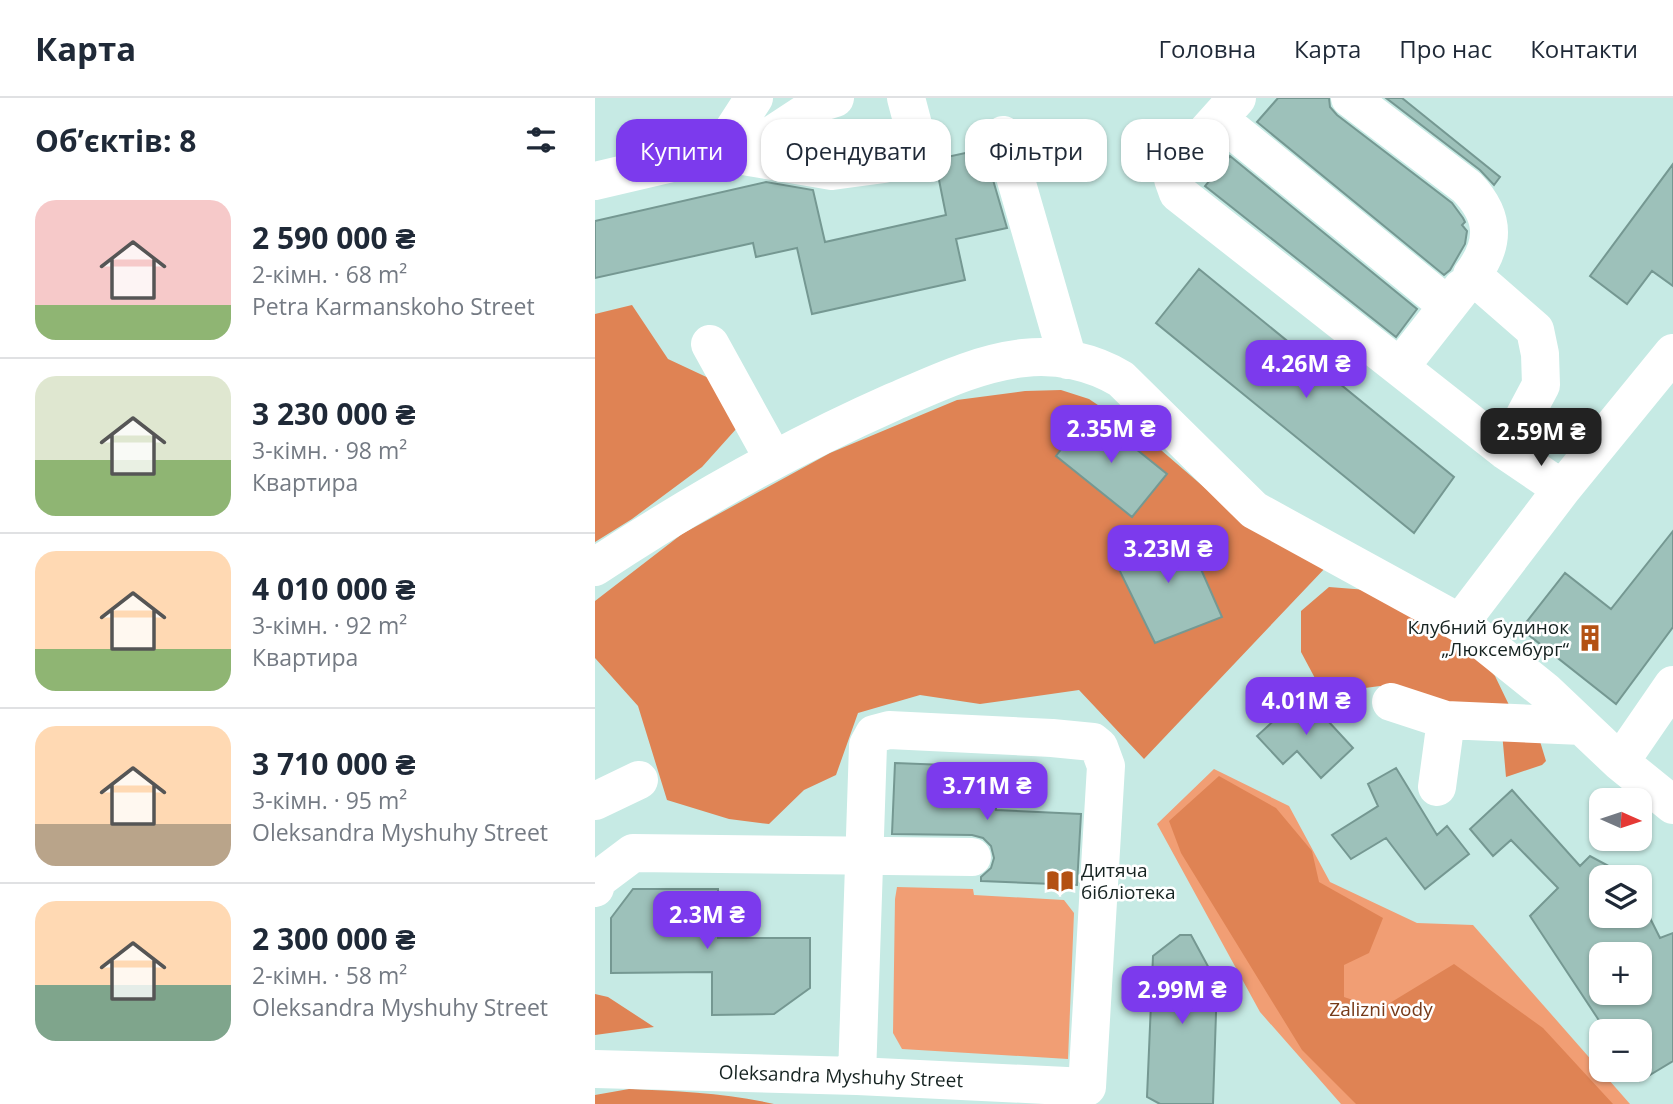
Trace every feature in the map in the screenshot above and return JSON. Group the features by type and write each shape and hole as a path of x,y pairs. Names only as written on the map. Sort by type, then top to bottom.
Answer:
{"street":[{"path":"740,119 754,98"},
{"path":"747,143 772,135 822,102 835,98"},
{"path":"906,98 912,119"},
{"path":"1350,98 1478,198 1489,225 1485,254 1472,275 1400,367"},
{"path":"1448,306 1228,108 1177,165 1173,179 1178,193 1506,451 1562,489"},
{"path":"595,181 616,176"},
{"path":"1017,182 1068,359"},
{"path":"1472,275 1535,330 1540,354 1541,385 1506,451"},
{"path":"711,344 774,460"},
{"path":"1460,623 1562,489 1673,353"},
{"path":"595,567 667,520 825,432 957,374 1024,358 1068,359 1101,367 1121,379 1254,510 1460,623 1545,691 1621,762 1673,804"},
{"path":"1621,762 1673,685"},
{"path":"1391,702 1446,720 1582,726"},
{"path":"1437,787 1446,720"},
{"path":"857,1076 868,745 874,734 889,730 1052,738 1093,742 1099,747 1106,766 1099,1096"},
{"path":"595,801 639,780"},
{"path":"595,888 597,880 633,853 972,857"},
{"name":"Oleksandra Myshuhy Street","path":"595,1069 857,1076 1099,1096"}],"green space":[{"path":"632,305 668,359 715,381 737,428 702,467 632,519 595,542 595,314"},
{"path":"1061,390 1089,399 1147,438 1205,488 1327,566 1144,759 1079,690 980,704 920,695 858,713 836,775 804,790 769,824 729,819 667,800 638,706 595,658 595,601 682,534 830,453 957,400 1025,391"},
{"path":"1329,587 1367,590 1474,652 1495,676 1509,705 1539,738 1546,761 1542,765 1506,777 1501,721 1403,714 1380,686 1350,690 1317,682 1301,652 1301,611"},
{"name":"Zalizni vody","path":"1214,769 1289,806 1330,882 1417,923 1473,925 1589,1057 1589,1082 1611,1082 1630,1104 1341,1104 1260,1012 1157,824"},
{"name":"Zalizni vody","path":"1219,776 1276,808 1312,851 1319,882 1383,918 1369,953 1344,965 1344,997 1380,1009 1454,964 1543,1028 1589,1078 1589,1082 1593,1082 1613,1104 1356,1104 1302,1050 1181,853 1169,821"},
{"path":"897,887 973,889 974,895 1064,900 1074,913 1068,1059 902,1049 893,1033"},
{"path":"595,994 608,997 654,1027 595,1035"},
{"path":"629,1089 720,1095 774,1104 595,1104 595,1095"}],"building":[{"path":"1278,98 1329,98 1330,107 1337,115 1452,203 1463,218 1465,222 1462,225 1467,231 1465,244 1450,270 1444,275 1257,122"},
{"path":"1386,98 1402,98 1500,177 1494,185 1480,170"},
{"path":"965,153 965,182 994,182 1007,228 956,239 965,280 812,314 797,248 756,257 753,243 595,278 595,221 766,182 813,190 825,242 946,215 939,182 951,182 951,156"},
{"path":"1229,157 1417,309 1396,337 1205,186 1208,182 1229,182"},
{"path":"1673,164 1673,286 1652,271 1627,304 1590,276"},
{"path":"1199,269 1454,477 1414,533 1156,323"},
{"path":"1090,412 1167,474 1132,517 1056,456"},
{"path":"1182,526 1222,617 1155,643 1112,555"},
{"name":"Клубний будинок „Люксембург“","path":"1673,531 1673,627 1616,704 1521,629 1565,573 1611,609"},
{"path":"1303,694 1353,748 1321,778 1297,751 1283,764 1257,736"},
{"path":"895,763 997,767 996,810 1081,814 1077,885 981,881 981,877 991,868 994,858 991,846 983,838 972,835 892,834"},
{"path":"1396,768 1437,835 1447,826 1469,854 1425,889 1386,838 1351,859 1332,835 1378,806 1368,784"},
{"path":"1512,790 1580,866 1590,856 1607,865 1589,865 1589,928 1652,928 1652,922 1660,938 1673,933 1673,1061 1652,1074 1652,1019 1598,1019 1530,916 1558,888 1511,840 1493,856 1470,829"},
{"path":"633,889 718,889 718,938 810,938 810,988 774,1014 712,1015 712,972 611,973 611,918"},
{"path":"1180,935 1191,935 1217,983 1213,1104 1160,1104 1147,1097 1153,956"}],"place":[{"name":"Клубний будинок „Люксембург“","path":"1590,638"},
{"name":"Дитяча бібліотека","path":"1060,881"}]}
